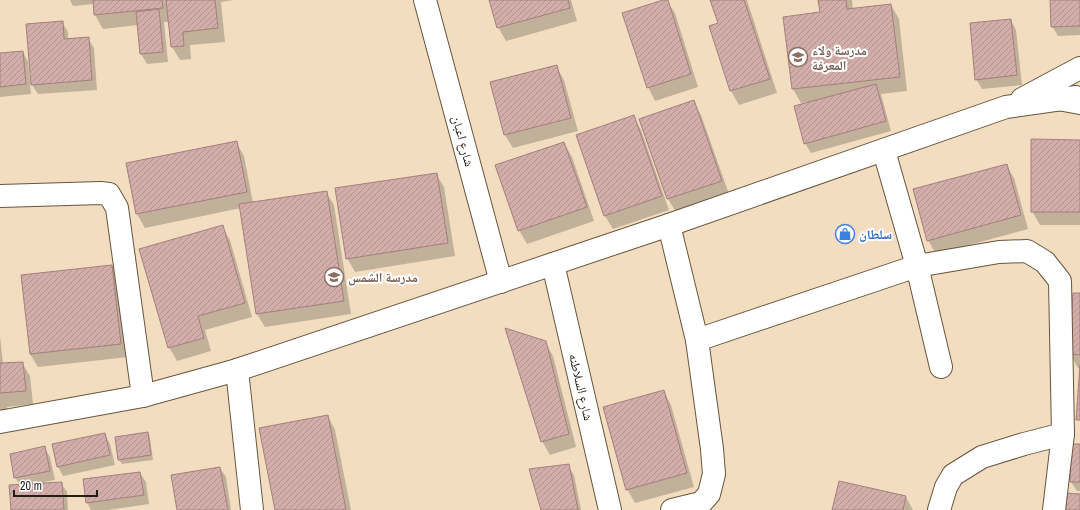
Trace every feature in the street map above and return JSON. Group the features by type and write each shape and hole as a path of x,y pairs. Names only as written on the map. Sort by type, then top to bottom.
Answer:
{"street":[{"name":"شارع اعبان","path":"425,0 501,282"},
{"path":"0,422 143,396 238,370 884,151 947,127 1006,107 1080,68"},
{"path":"1006,107 1080,96"},
{"path":"1058,99 1080,103"},
{"path":"884,151 918,266 941,367"},
{"path":"0,196 109,194 117,208 143,396"},
{"path":"669,225 697,340 714,474 709,494 701,503 672,510"},
{"path":"697,340 918,266 999,252 1027,251 1045,262 1060,281 1063,434 1054,510"},
{"name":"شارع السلاطنه","path":"552,264 610,510"},
{"path":"238,370 252,510"},
{"path":"939,510 946,487 953,475 959,471 982,457 1063,434"}],"building":[{"path":"93,0 162,0 163,8 94,15"},
{"path":"166,0 215,0 218,28 183,32 184,46 171,47"},
{"path":"489,0 568,0 570,8 497,28"},
{"path":"663,0 668,0 691,74 647,88 622,13"},
{"path":"710,0 744,0 770,79 730,91 709,26 718,23"},
{"path":"818,0 846,0 847,9 891,4 900,77 792,89 783,17 820,12"},
{"path":"1050,0 1080,0 1080,26 1051,27"},
{"path":"159,9 163,52 140,54 136,12"},
{"path":"1011,19 1017,75 975,80 970,23"},
{"path":"63,21 64,39 89,37 92,80 31,85 26,24"},
{"path":"23,51 26,84 0,87 0,53"},
{"path":"557,65 571,118 504,135 490,82"},
{"path":"876,84 886,121 804,144 794,106"},
{"path":"694,100 722,181 667,199 639,119"},
{"path":"634,115 662,196 604,216 576,135"},
{"path":"1031,139 1080,140 1080,212 1031,212"},
{"path":"237,141 247,192 136,214 126,163"},
{"path":"564,142 587,207 518,231 495,165"},
{"path":"1007,164 1021,215 927,241 913,189"},
{"path":"437,173 448,243 346,259 335,188"},
{"path":"327,191 344,301 256,314 239,204"},
{"path":"223,225 245,303 198,316 204,338 168,348 139,249"},
{"path":"112,265 121,344 30,354 21,275"},
{"path":"1073,293 1080,293 1080,355 1069,354"},
{"path":"505,328 546,341 569,434 541,442"},
{"path":"23,362 26,391 0,393 0,363"},
{"path":"1080,365 1080,420 1076,420"},
{"path":"664,390 687,473 626,490 603,407"},
{"path":"328,415 346,510 275,510 259,428"},
{"path":"148,432 151,455 118,460 115,437"},
{"path":"105,433 110,455 57,467 52,444"},
{"path":"1071,444 1080,444 1080,482 1070,482"},
{"path":"45,446 50,471 14,478 10,454"},
{"path":"569,464 578,510 541,510 529,469"},
{"path":"220,467 228,510 177,510 171,475"},
{"path":"140,472 144,495 86,503 83,479"},
{"path":"839,481 906,496 903,510 832,510"},
{"path":"62,482 64,510 11,510 9,485"},
{"path":"1065,493 1080,494 1080,510 1064,510"}],"place":[{"name":"مدرسة ولاء المعرفة","path":"798,57"},
{"name":"سلطان","path":"845,234"},
{"name":"مدرسة الشمس","path":"334,277"}]}
